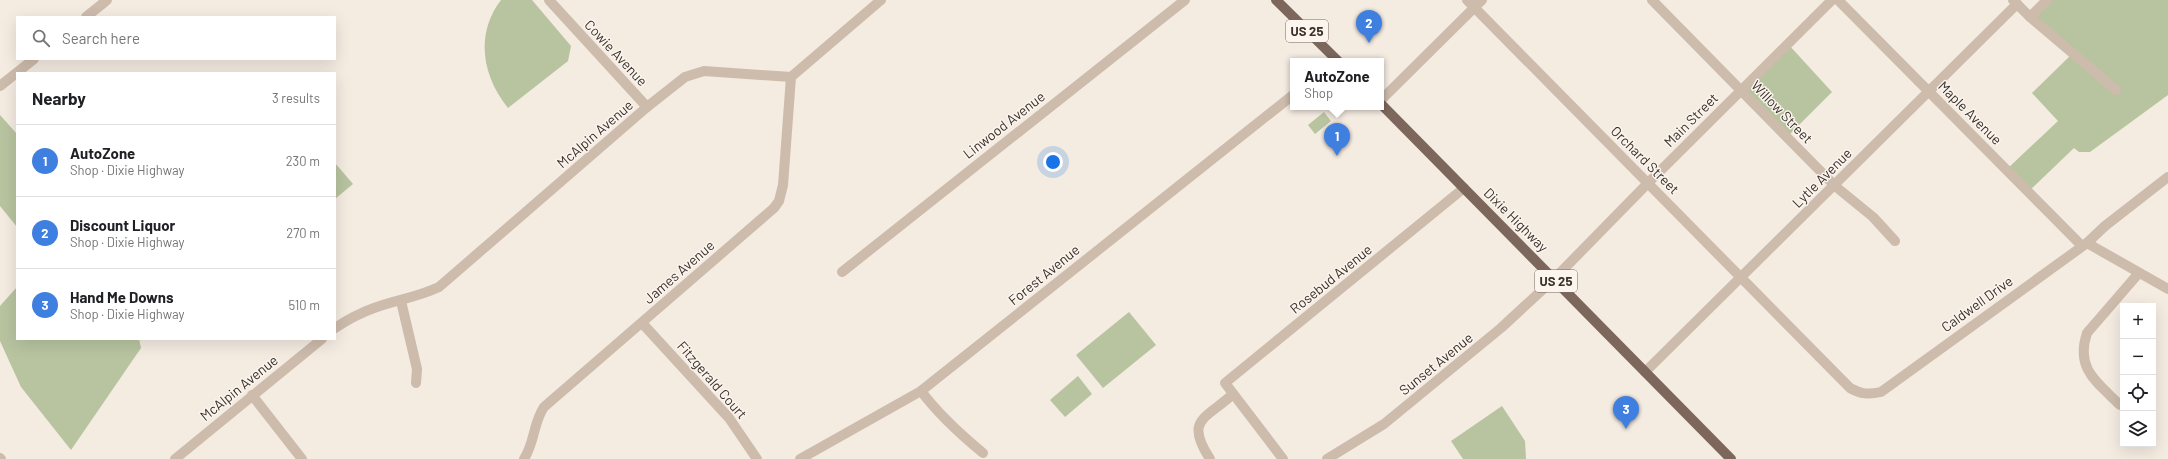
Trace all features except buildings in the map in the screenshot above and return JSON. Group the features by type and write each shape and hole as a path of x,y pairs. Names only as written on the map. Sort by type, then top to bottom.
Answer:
{"main road":[{"name":"US 25","path":"1276,0 1335,58"},
{"name":"Dixie Highway","path":"1384,107 1731,459"}],"street":[{"path":"87,16 107,0"},
{"name":"Cowie Avenue","path":"549,0 647,107"},
{"path":"791,77 881,0"},
{"name":"Linwood Avenue","path":"842,272 1185,0"},
{"name":"Willow Street","path":"1652,0 1835,186 1873,217 1895,241"},
{"name":"Main Street","path":"1554,279 1832,0"},
{"name":"Maple Avenue","path":"1838,0 1929,92 2085,244 2168,289"},
{"path":"2030,17 2047,0"},
{"path":"1384,97 1475,2"},
{"name":"Orchard Street","path":"1475,2 1648,183 1803,340"},
{"path":"2015,2 2030,17 2116,90"},
{"name":"Lytle Avenue","path":"1645,372 1929,92 2015,2"},
{"path":"18,72 33,60"},
{"name":"McAlpin Avenue","path":"336,327 355,316 374,308 401,301 435,289 457,274 647,107 692,73 704,71 791,77"},
{"path":"0,86 16,73"},
{"name":"James Avenue","path":"524,459 530,450 536,420 544,407 774,208 779,200 783,185 791,77"},
{"name":"Forest Avenue","path":"800,459 921,391 1290,97"},
{"name":"Caldwell Drive","path":"1803,340 1850,388 1860,393 1871,395 1881,392 2085,244 2105,226 2168,177"},
{"name":"Rosebud Avenue","path":"1234,394 1225,383 1464,188"},
{"path":"2120,405 2088,371 2082,354 2083,345 2087,333 2138,274"},
{"name":"Sunset Avenue","path":"1326,459 1384,424 1500,328 1554,279"},
{"path":"401,301 416,369 416,383"},
{"name":"Fitzgerald Court","path":"642,323 729,418 757,459"},
{"name":"McAlpin Avenue","path":"175,459 321,340"},
{"path":"921,391 932,406 954,429 983,453"},
{"path":"1210,459 1200,444 1197,432 1199,425 1203,419 1234,394 1283,459"},
{"path":"252,395 302,459"}],"green space":[{"path":"501,0 532,0 571,46 568,61 508,108 499,96 492,82 485,55 487,27"},
{"path":"2047,0 2168,0 2168,95 2090,152 2079,152 2074,148 2028,192 2006,170 2058,121 2032,93 2073,53 2030,17"},
{"path":"1788,44 1832,92 1787,137 1741,90"},
{"path":"1324,112 1331,121 1315,134 1308,125"},
{"path":"0,115 16,133 16,226 0,206"},
{"path":"336,164 353,184 336,198"},
{"path":"16,288 16,340 139,340 141,348 71,450 21,387 0,341 0,306"},
{"path":"1129,312 1156,345 1103,388 1076,355"},
{"path":"1078,376 1092,394 1065,417 1050,400"},
{"path":"1502,406 1525,441 1526,459 1463,459 1451,441"}],"place":[{"name":"Discount Liquor","path":"1369,43"},
{"name":"AutoZone","path":"1337,156"},
{"name":"Hand Me Downs","path":"1626,429"}]}
